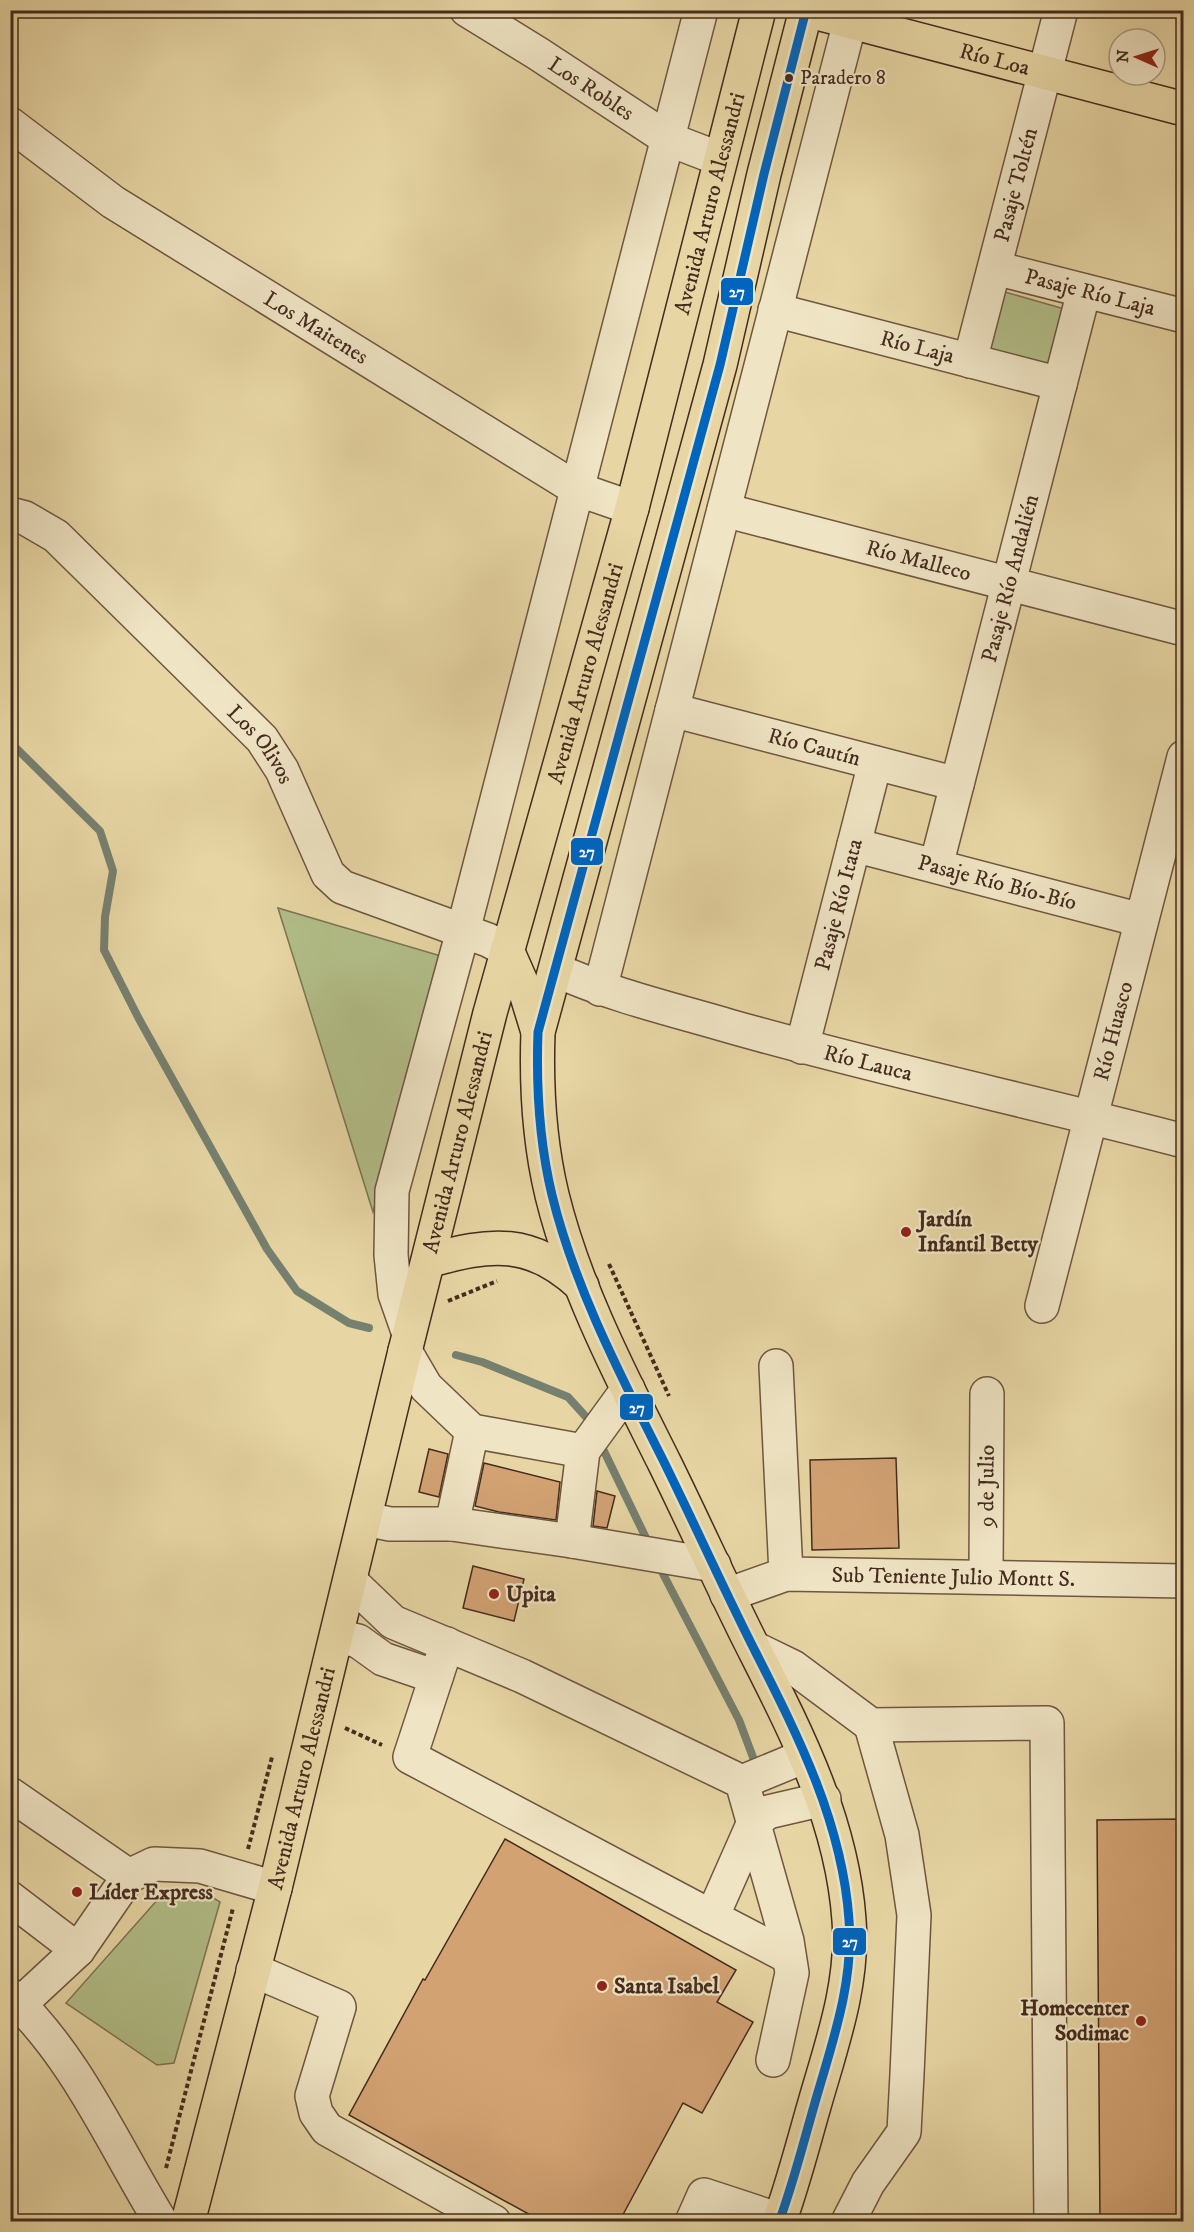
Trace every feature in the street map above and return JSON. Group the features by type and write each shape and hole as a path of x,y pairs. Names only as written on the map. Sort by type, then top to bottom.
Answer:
{"main road":[{"name":"Avenida Arturo Alessandri","path":"188,2222 275,1888 407,1342 507,950 632,508 759,10"},
{"name":"Avenida Arturo Alessandri","path":"538,1032 720,365 764,174 806,10"},
{"name":"Río Loa","path":"806,10 851,16 1045,73 1184,109"},
{"path":"507,950 526,993 538,1032 537,1083 544,1156 560,1224 582,1286 628,1389 727,1595 787,1712 824,1799 842,1863 850,1922 848,1966 840,2018 780,2221"},
{"path":"429,1261 466,1250 509,1248 530,1252 550,1260 564,1269 582,1286"}],"street":[{"name":"Los Robles","path":"467,10 668,139 720,159"},
{"name":"Avenida Arturo Alessandri","path":"407,1342 395,1293 393,1274 390,1228 392,1191 463,931 701,10"},
{"name":"Pasaje Toltén","path":"970,361 1061,10"},
{"path":"600,988 851,16"},
{"name":"Los Maitenes","path":"10,124 113,202 577,489 632,508"},
{"name":"Pasaje Río Laja","path":"995,268 1184,316"},
{"name":"Pasaje Río Andalién","path":"936,866 1084,291"},
{"name":"Río Laja","path":"775,310 1060,384"},
{"name":"Río Malleco","path":"726,500 1011,574 1184,629"},
{"name":"Los Olivos","path":"10,514 25,518 56,536 262,739 282,770 328,873 342,887 463,931 507,950"},
{"name":"Río Malleco","path":"1011,574 1184,608"},
{"name":"Río Cautín","path":"672,710 957,784"},
{"name":"Río Huasco","path":"1042,1306 1141,920 1174,834 1184,757"},
{"name":"Pasaje Río Itata","path":"802,1047 875,763"},
{"name":"Pasaje Río Bío-Bío","path":"854,845 1141,920"},
{"name":"Río Lauca","path":"556,970 600,988 802,1047 1184,1141"},
{"path":"407,1342 426,1387 472,1431 583,1451"},
{"path":"776,1366 786,1574"},
{"path":"572,1540 583,1451 628,1389"},
{"name":"9 de Julio","path":"986,1576 987,1394"},
{"path":"453,1524 472,1431"},
{"path":"365,1519 390,1524 453,1524 572,1540 714,1564"},
{"name":"Sub Teniente Julio Montt S.","path":"727,1595 786,1574 1184,1581"},
{"path":"350,1581 393,1622 580,1703 742,1782 787,1941 792,1973 773,2060"},
{"path":"337,1636 358,1641 383,1659 436,1677"},
{"path":"447,1644 410,1757 789,1957"},
{"path":"754,1648 793,1667 872,1725 1047,1723 1051,2222"},
{"path":"848,2222 868,2183 904,2132 907,2074 914,1915 902,1835 872,1725"},
{"path":"742,1782 805,1756"},
{"path":"10,1794 129,1876"},
{"path":"712,1917 754,1822 768,1812 824,1799"},
{"path":"161,2222 89,2095 63,2055 15,1999 78,1950 129,1876 154,1864 200,1866 275,1888"},
{"path":"10,1898 78,1950"},
{"path":"253,1970 339,2007 312,2097 316,2113 327,2129 448,2210 494,2222"},
{"path":"692,2222 704,2195 780,2221"}],"path":[{"path":"609,1263 671,1402"}],"green space":[{"path":"1005,292 1068,310 1050,372 988,355"},
{"path":"278,908 441,956 373,1212"},
{"path":"167,1889 206,1893 220,1902 174,2063 157,2065 66,2003"}],"building":[{"path":"429,1449 448,1454 439,1497 419,1492"},
{"path":"896,1458 899,1548 812,1550 810,1460"},
{"path":"484,1463 560,1482 556,1520 499,1512 475,1506"},
{"path":"597,1491 615,1496 607,1528 593,1526"},
{"name":"Upita","path":"473,1566 524,1579 514,1621 463,1608"},
{"name":"Homecenter Sodimac","path":"1184,1819 1184,2222 1100,2222 1097,1820"},
{"path":"505,1839 736,1970 717,2002 753,2022 702,2113 683,2103 619,2222 543,2222 349,2115 423,1979 425,1980"}],"waterway":[{"path":"10,742 100,831 113,871 105,917 104,950 139,1019 267,1249 297,1291 349,1323 369,1328"},
{"path":"456,1355 482,1362 568,1397 587,1418"},
{"path":"603,1449 646,1538"},
{"path":"661,1570 739,1720 754,1760"}],"transit line":[{"name":"27","path":"779,2222 827,2061 845,1991 850,1944 845,1883 837,1846 814,1776 676,1486 616,1366 573,1265 552,1195 544,1154 539,1114 537,1053 538,1032 720,365 764,174 806,10"}],"place":[{"name":"Paradero 8","path":"789,78"},
{"name":"Jardín Infantil Betty","path":"906,1232"},
{"name":"Upita","path":"494,1594"},
{"name":"Líder Express","path":"77,1892"},
{"name":"Santa Isabel","path":"602,1986"},
{"name":"Homecenter Sodimac","path":"1141,2021"}]}
